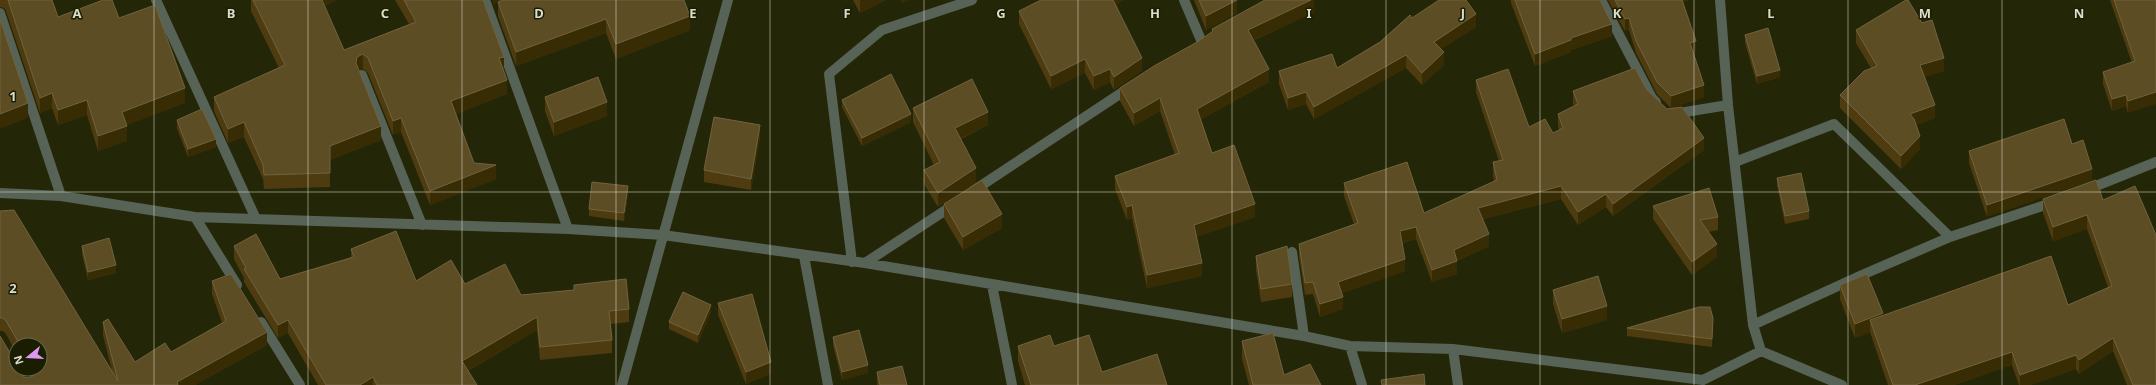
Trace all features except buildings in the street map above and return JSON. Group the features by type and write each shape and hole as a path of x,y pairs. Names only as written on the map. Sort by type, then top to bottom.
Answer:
{"street":[{"path":"156,0 256,219"},
{"path":"485,0 493,12 568,229"},
{"path":"622,385 728,0"},
{"path":"852,262 829,74 882,30 972,0"},
{"path":"1184,0 1201,41"},
{"path":"1602,0 1652,98 1669,115 1728,105"},
{"path":"1720,0 1728,105 1753,325 1761,350 1842,385"},
{"path":"0,13 61,196"},
{"path":"362,75 422,225"},
{"path":"865,264 1142,80"},
{"path":"1735,162 1834,124 1950,237"},
{"path":"2076,195 2156,162"},
{"path":"0,192 61,196 195,217 568,229 663,235 865,264 1304,336 1350,346 1452,349 1703,384 1761,350"},
{"path":"1753,325 1950,237 2061,200"},
{"path":"195,217 241,291"},
{"path":"1292,252 1304,336"},
{"path":"804,256 828,385"},
{"path":"992,285 1012,385"},
{"path":"254,312 300,385"},
{"path":"1350,346 1362,385"},
{"path":"1452,349 1458,385"}]}
